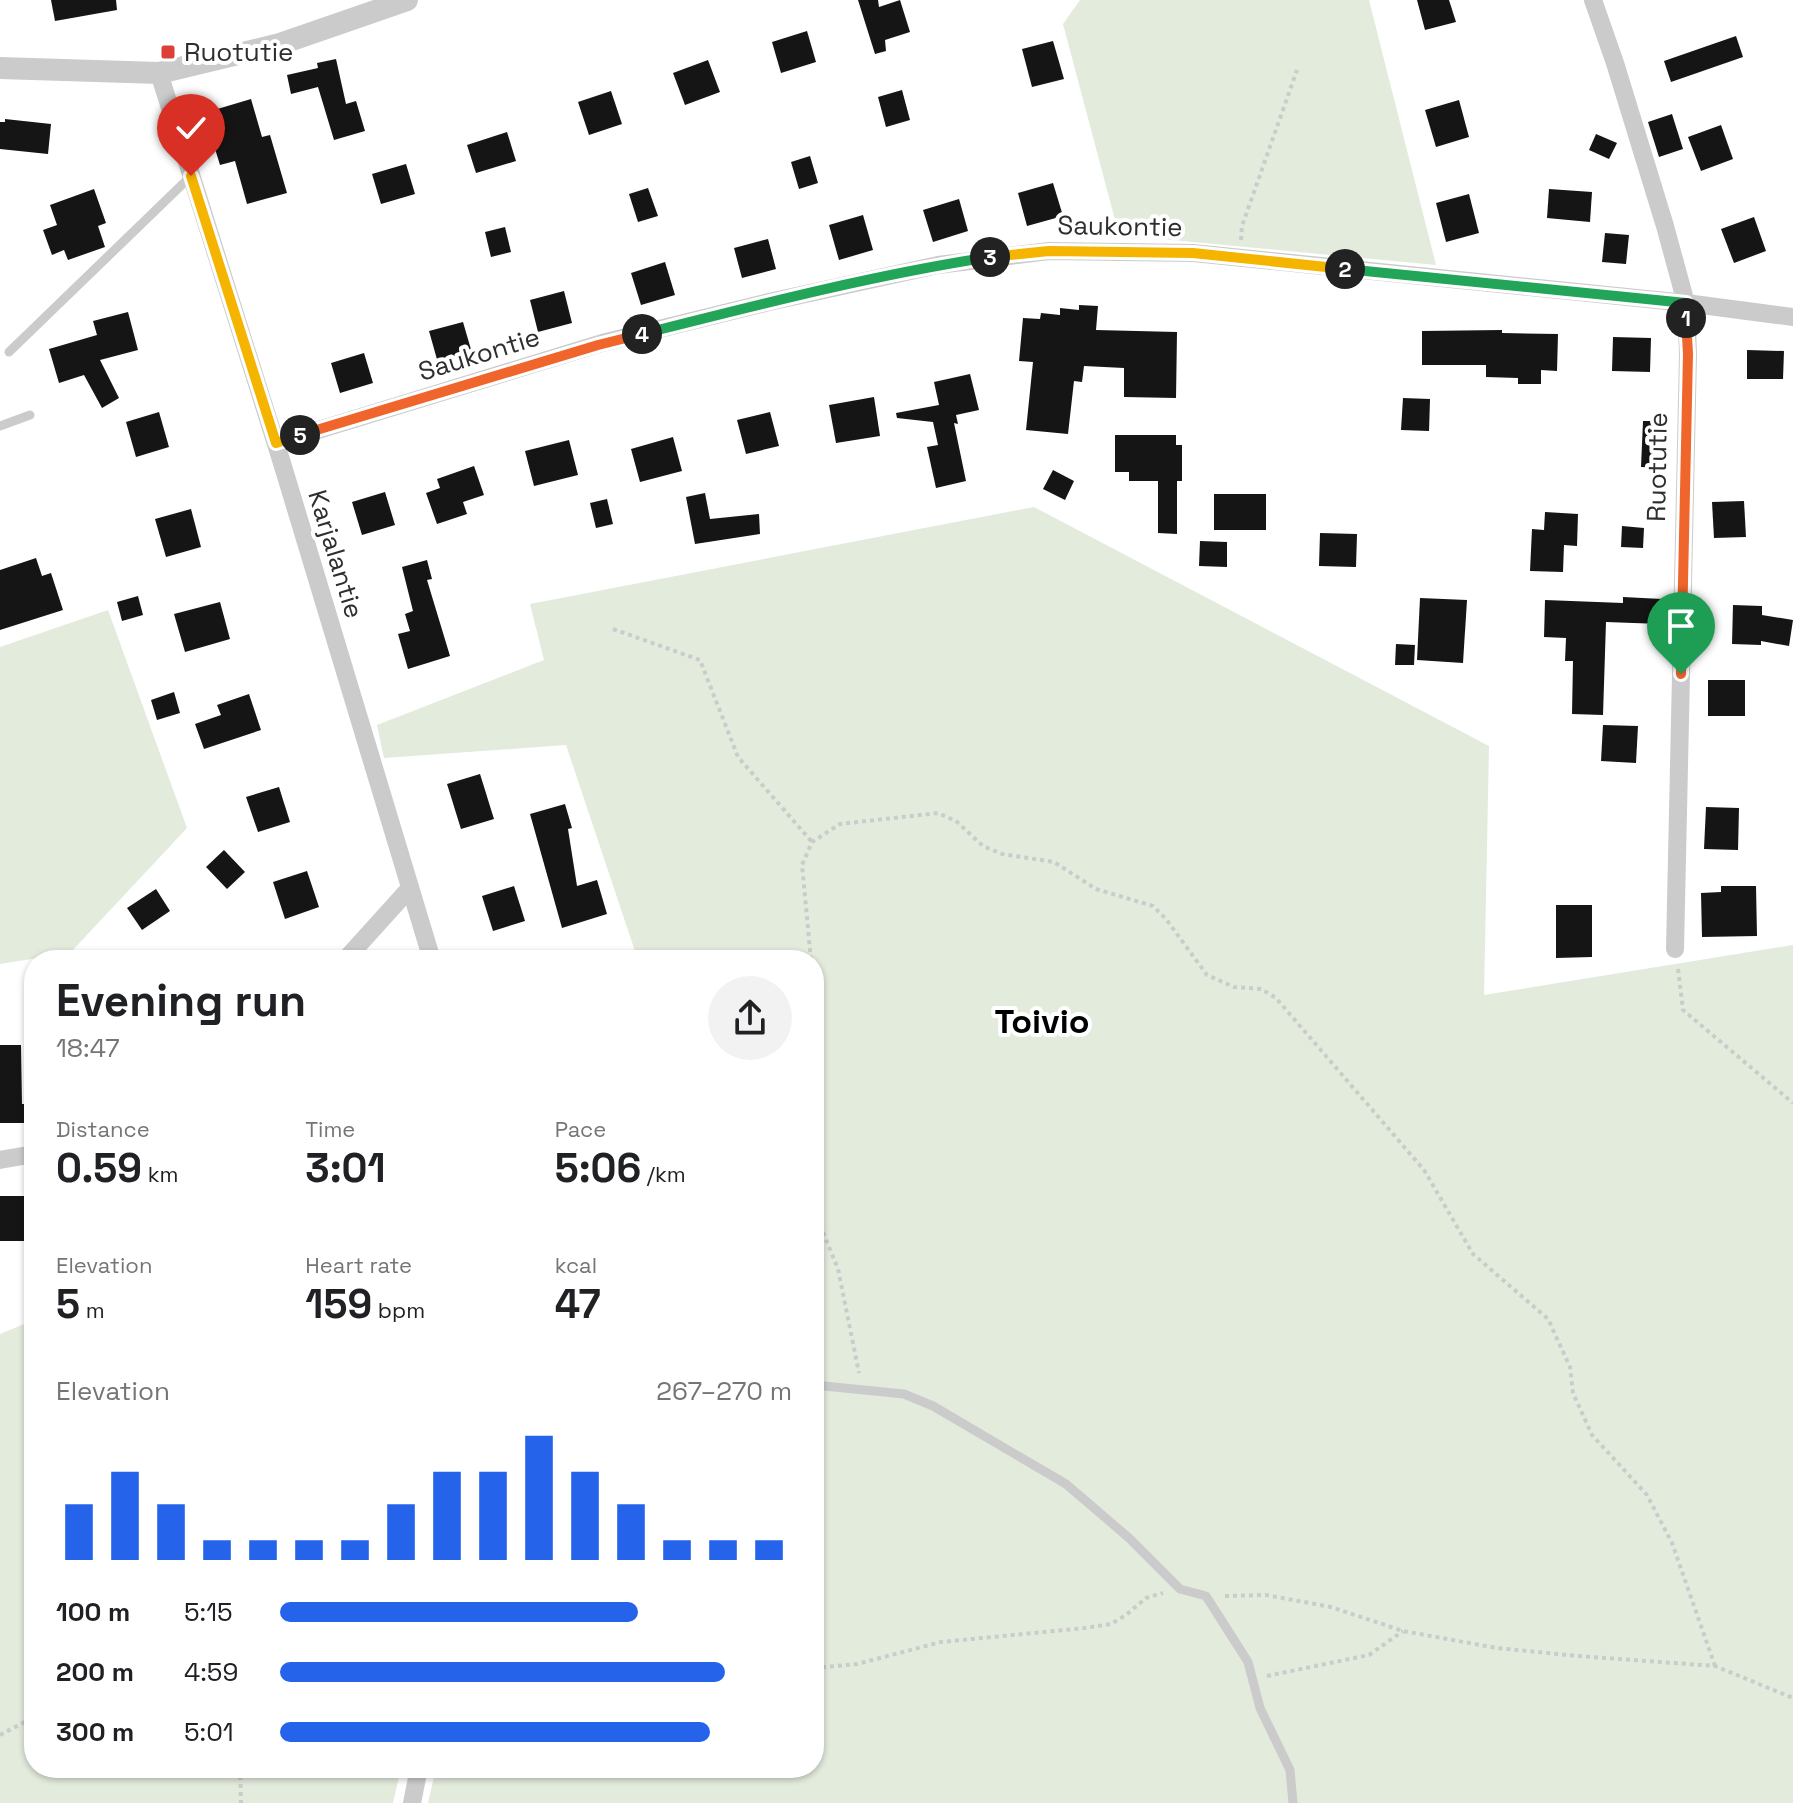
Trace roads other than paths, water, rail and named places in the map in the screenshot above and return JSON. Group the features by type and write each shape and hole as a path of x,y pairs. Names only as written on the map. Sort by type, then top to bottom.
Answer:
{"street":[{"path":"0,68 159,73 280,44 407,0"},
{"name":"Ruotutie","path":"1593,0 1615,63 1686,303 1688,368 1675,949"},
{"name":"Karjalantie","path":"159,73 276,443 429,950"},
{"name":"Saukontie","path":"276,443 602,343 938,265 1049,251 1193,253 1686,303 1793,317"},
{"path":"354,950 410,888"},
{"path":"0,1160 24,1156"},
{"path":"412,1803 417,1778"}],"lane":[{"path":"9,352 191,176"},
{"path":"0,426 30,415"},
{"path":"824,1386 904,1394 933,1406 1066,1484 1129,1538 1180,1589 1206,1596 1248,1662 1260,1708 1290,1770 1293,1803"}],"place":[{"name":"Ruotutie","path":"168,52"}],"district":[{"name":"Toivio","path":"1042,1021"}]}
